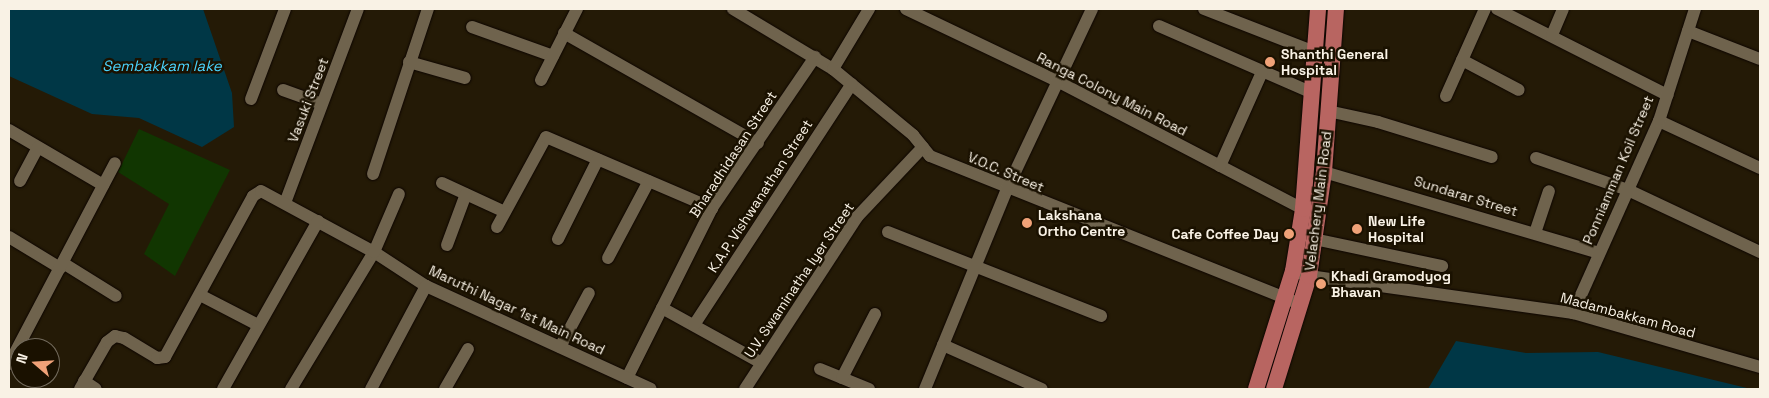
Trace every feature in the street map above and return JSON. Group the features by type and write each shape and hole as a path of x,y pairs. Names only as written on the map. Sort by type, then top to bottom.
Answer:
{"main road":[{"name":"Velachery Main Road","path":"1274,389 1300,304 1303,209 1318,9"},
{"name":"Velachery Main Road","path":"1256,389 1284,300 1301,273 1314,239 1324,172 1336,9"}],"street":[{"path":"251,99 285,9"},
{"name":"Vasuki Street","path":"285,202 358,9"},
{"path":"373,174 408,62 428,9"},
{"path":"541,80 576,9"},
{"name":"V.O.C. Street","path":"733,9 833,69 913,135 930,156 1007,189 1284,300 1300,304"},
{"path":"833,69 869,9"},
{"name":"Ranga Colony Main Road","path":"906,9 1059,82 1303,209"},
{"path":"925,389 1007,189 1092,9"},
{"path":"1204,9 1315,52"},
{"path":"1446,96 1484,9"},
{"path":"1497,9 1552,35 1667,95"},
{"path":"1552,35 1563,9"},
{"name":"Ponniamman Koil Street","path":"1573,313 1659,121 1695,9"},
{"path":"1160,26 1312,93"},
{"path":"472,27 553,56"},
{"path":"1688,30 1760,58"},
{"path":"564,33 758,143"},
{"name":"Bharadhidasan Street","path":"627,378 712,208 815,57"},
{"path":"1462,60 1519,90"},
{"path":"408,62 465,78"},
{"path":"1220,166 1262,72"},
{"name":"K.A.P. Vishwanathan Street","path":"694,325 852,84"},
{"path":"282,90 322,104"},
{"path":"1328,111 1378,122 1492,157"},
{"path":"1659,121 1760,168"},
{"path":"9,130 103,185"},
{"path":"497,227 546,137 712,208"},
{"path":"20,181 38,147"},
{"name":"U.V. Swaminatha Iyer Street","path":"745,389 760,362 857,217 923,147"},
{"path":"1536,158 1628,190 1760,252"},
{"path":"558,239 598,160"},
{"path":"9,364 114,163"},
{"name":"Sundarar Street","path":"1324,172 1599,253"},
{"path":"608,258 649,181"},
{"path":"442,183 505,212"},
{"name":"Maruthi Nagar 1st Main Road","path":"200,295 253,196 261,191 285,202 374,252 426,286 651,389"},
{"path":"1534,233 1549,191"},
{"path":"291,389 374,252 398,194"},
{"path":"447,245 466,194"},
{"path":"223,389 318,221"},
{"path":"888,232 1102,316"},
{"path":"9,237 116,296"},
{"path":"1314,239 1442,266"},
{"name":"Madambakkam Road","path":"1301,273 1573,313 1760,368"},
{"path":"371,389 426,286"},
{"path":"560,347 589,293"},
{"path":"96,389 82,385 108,342 115,336 124,338 157,358 165,357 200,295 258,326"},
{"path":"662,308 760,362"},
{"path":"842,378 875,314"},
{"path":"943,346 1042,389"},
{"path":"445,389 468,349"},
{"path":"820,369 869,389"}],"green space":[{"path":"139,129 230,170 175,276 144,254 169,204 118,172"}],"water":[{"name":"Sembakkam lake","path":"9,9 203,9 232,93 234,127 202,147 139,118 92,114 9,76"},
{"path":"1456,341 1526,353 1598,352 1751,389 1428,389"}],"place":[{"name":"Shanthi General Hospital","path":"1270,62"},
{"name":"Lakshana Ortho Centre","path":"1027,223"},
{"name":"New Life Hospital","path":"1357,229"},
{"name":"Cafe Coffee Day","path":"1289,234"},
{"name":"Khadi Gramodyog Bhavan","path":"1321,284"}]}
